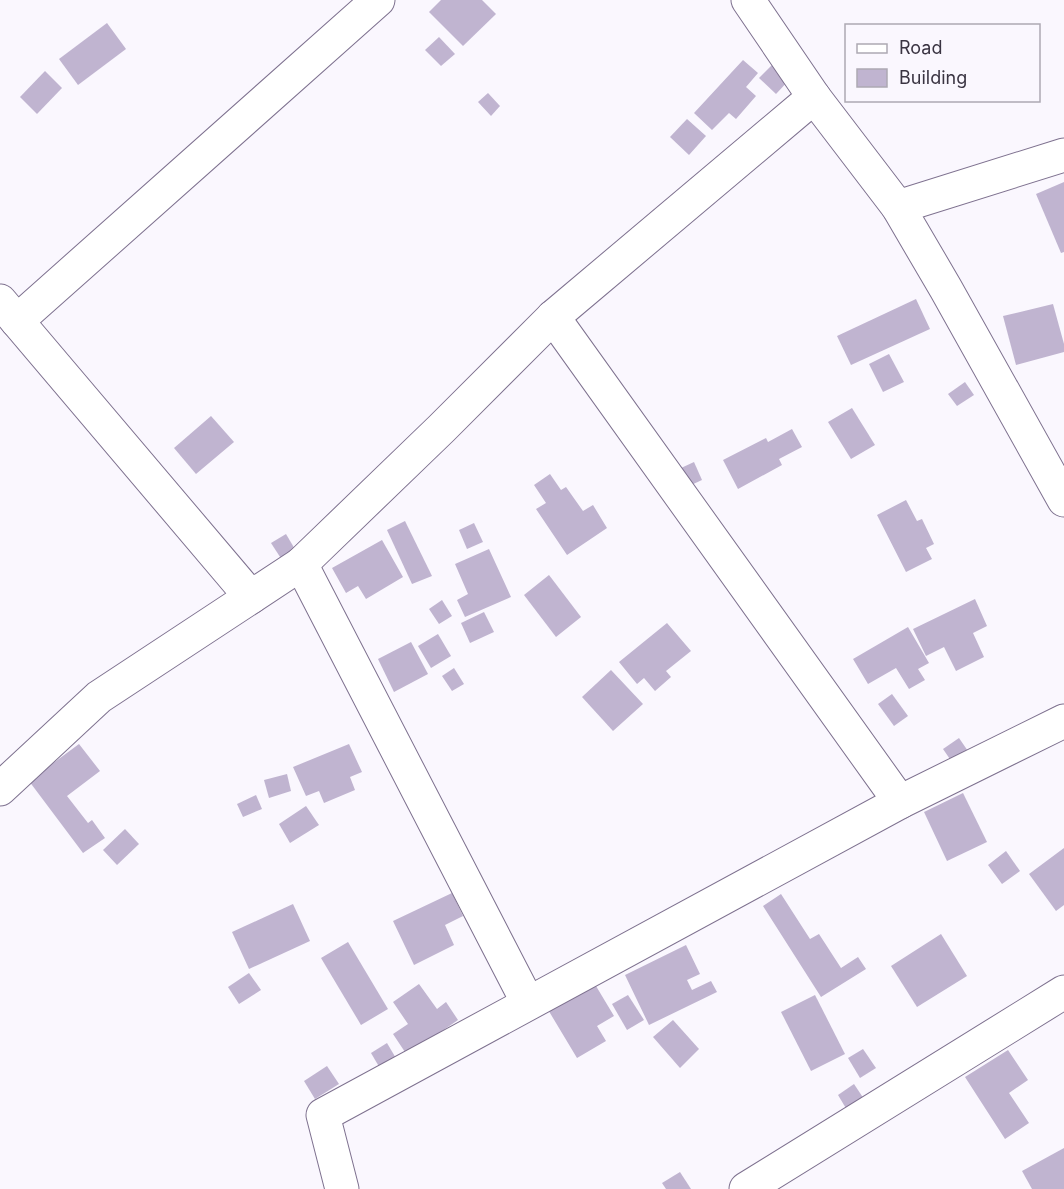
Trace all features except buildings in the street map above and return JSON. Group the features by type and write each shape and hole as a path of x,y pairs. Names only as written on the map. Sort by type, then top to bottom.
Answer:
{"street":[{"path":"251,597 8,311 378,0"},
{"path":"748,0 814,97 898,207 1064,500"},
{"path":"0,789 99,697 301,564 553,317 814,97"},
{"path":"898,207 1064,155"},
{"path":"553,317 900,802"},
{"path":"301,564 528,1003"},
{"path":"342,1189 323,1115 900,802 1064,721"},
{"path":"746,1189 1064,992"}]}
